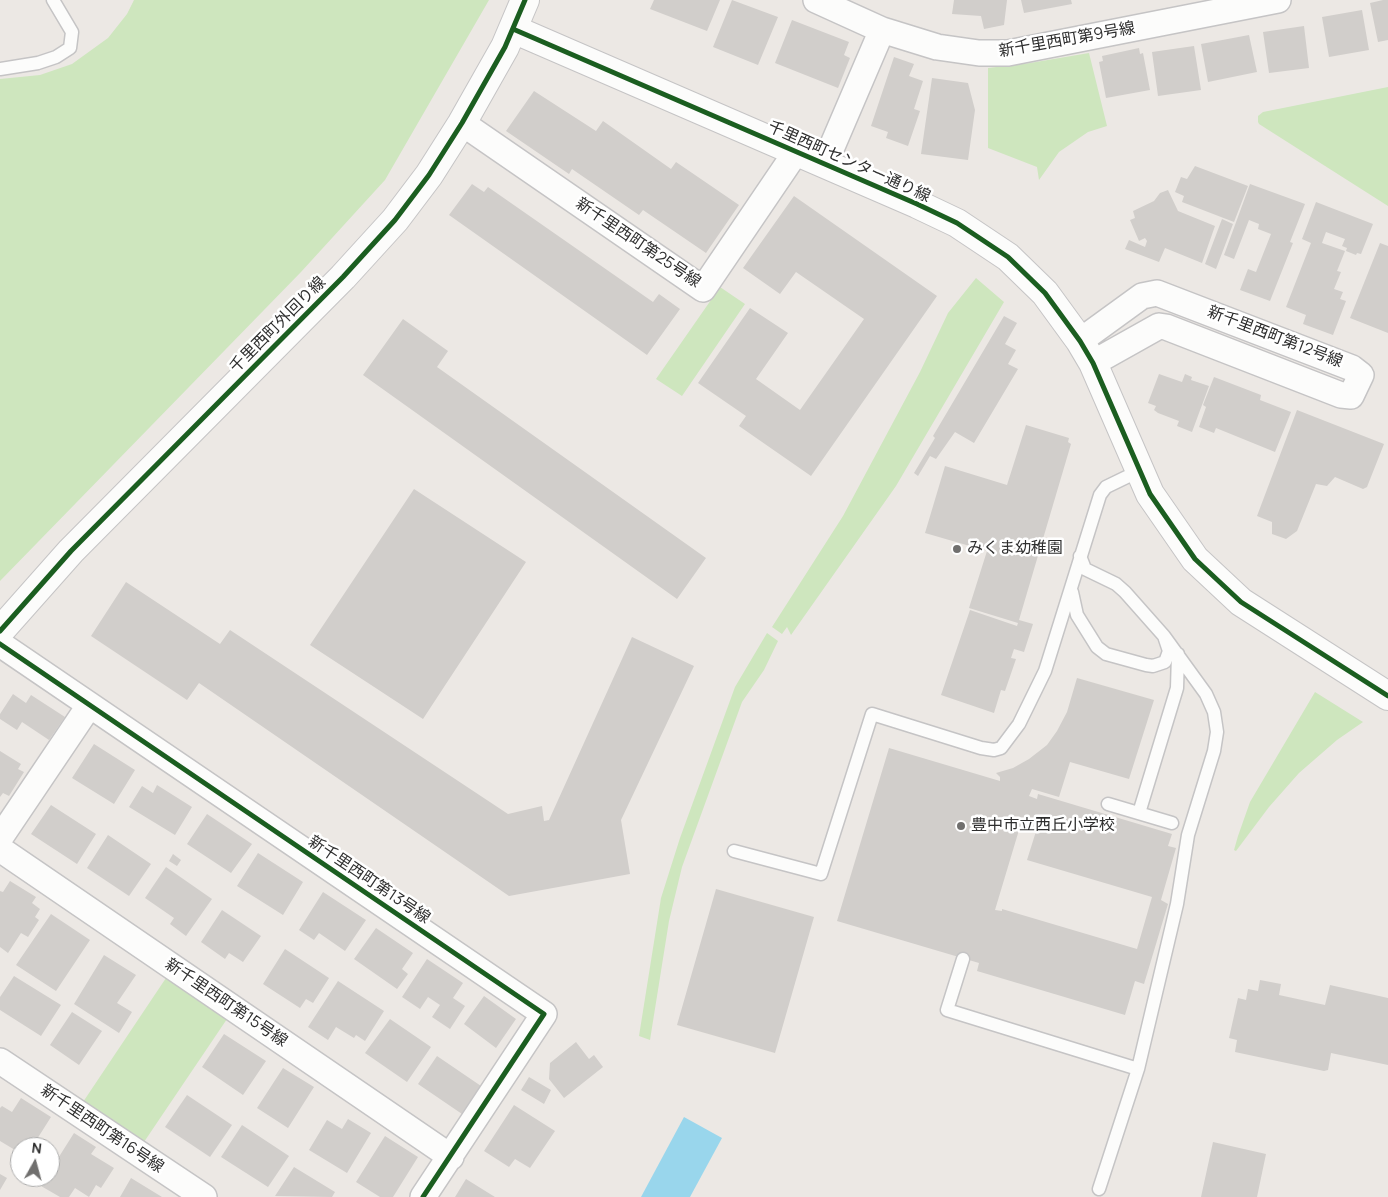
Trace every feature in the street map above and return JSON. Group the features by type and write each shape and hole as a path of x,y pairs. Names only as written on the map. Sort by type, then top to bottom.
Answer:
{"street":[{"name":"千里西町外回り線","path":"0,631 71,551 371,247 412,198 462,123 513,29 524,0"},
{"name":"新千里西町第9号線","path":"816,0 882,30 937,47 965,52 1008,53 1278,0"},
{"name":"千里西町センター通り線","path":"513,29 825,163 957,224 1008,257 1045,293 1087,352 1160,512 1195,559 1241,602 1388,696"},
{"path":"825,163 882,30"},
{"name":"新千里西町第25号線","path":"462,123 703,289 796,152"},
{"name":"新千里西町第12号線","path":"1157,293 1352,368 1361,375 1352,396 1341,395 1159,326 1087,352 1142,296 1157,293"},
{"name":"新千里西町第13号線","path":"0,644 544,1014 423,1197"},
{"path":"0,838 89,706"},
{"name":"新千里西町第15号線","path":"0,849 451,1157"},
{"name":"新千里西町第16号線","path":"0,1061 204,1197"}],"lane":[{"path":"0,69 38,63 56,57 70,48 72,32 53,0"},
{"path":"734,852 821,874 872,714 981,748 1001,748 1019,724 1035,695 1058,635 1080,556 1100,495 1106,487 1140,471"},
{"path":"1080,556 1085,569 1116,584 1164,636 1206,694 1214,712 1217,732 1214,751 1188,836 1177,904 1138,1069 1099,1189"},
{"path":"1073,580 1071,596 1077,615 1097,647 1106,654 1146,665 1160,665 1165,662 1169,651 1164,636"},
{"path":"1139,813 1177,688 1178,654"},
{"path":"1108,804 1172,824"},
{"path":"963,959 947,1010 1138,1069"}],"green space":[{"path":"134,0 489,0 385,180 301,272 0,581 0,79 40,75 72,64 108,38 127,14"},
{"path":"1089,53 1107,126 1088,132 1059,152 1039,180 1037,167 988,148 988,68"},
{"path":"1388,87 1388,206 1258,122 1258,116 1263,112"},
{"path":"976,278 1004,302 896,486 791,635 787,627 782,634 772,627 843,516 920,372 948,313"},
{"path":"720,287 745,304 682,396 656,379"},
{"path":"767,633 778,641 764,670 742,702 682,867 669,921 650,1040 639,1036 661,898 680,838 735,687"},
{"path":"1315,692 1363,722 1337,740 1299,773 1269,807 1236,851 1234,850 1250,802"},
{"path":"166,978 227,1019 144,1142 83,1102"}],"water":[{"path":"684,1117 722,1138 690,1197 641,1197"}],"building":[{"path":"654,0 720,0 707,31 650,9"},
{"path":"732,0 778,17 758,65 713,47"},
{"path":"954,0 1007,0 1004,25 984,29 981,16 952,14"},
{"path":"1021,0 1071,0 1072,4 1024,13"},
{"path":"1388,0 1388,40 1378,42 1370,3"},
{"path":"1362,10 1369,50 1329,57 1322,17"},
{"path":"792,20 849,42 844,55 850,58 838,88 775,63"},
{"path":"1304,26 1309,68 1269,73 1263,32"},
{"path":"1249,35 1257,72 1208,82 1201,44"},
{"path":"1194,46 1201,90 1158,96 1152,52"},
{"path":"1139,48 1140,54 1143,53 1150,90 1106,98 1099,62 1103,61 1102,56"},
{"path":"894,57 914,64 909,76 923,81 914,109 920,111 908,146 886,138 888,132 871,126"},
{"path":"932,78 968,83 975,110 968,160 921,154"},
{"path":"534,91 596,131 603,121 671,169 676,162 739,205 706,253 643,210 639,215 572,169 569,174 506,131"},
{"path":"1195,166 1248,186 1234,222 1182,202 1184,196 1175,192 1181,177 1187,179"},
{"path":"472,184 484,192 488,187 653,302 659,294 680,309 647,355 449,215"},
{"path":"1250,184 1305,204 1290,242 1293,243 1270,301 1240,290 1248,269 1256,272 1271,234 1258,229 1259,224 1249,220 1234,259 1224,255"},
{"path":"1168,190 1178,211 1215,226 1202,263 1165,248 1159,262 1125,249 1129,240 1145,247 1147,241 1145,238 1139,241 1130,220 1135,218 1133,211 1154,201 1160,193"},
{"path":"794,196 937,296 811,476 739,426 746,416 698,383 750,308 788,333 756,379 800,410 864,319 796,272 780,294 743,268"},
{"path":"1316,202 1373,224 1361,254 1357,253 1356,255 1346,251 1347,248 1342,246 1345,239 1326,232 1322,243 1345,251 1337,271 1341,272 1334,289 1343,292 1340,299 1346,301 1333,335 1303,324 1306,315 1286,307 1311,243 1302,239"},
{"path":"1222,219 1233,224 1216,269 1205,264"},
{"path":"1380,243 1388,246 1388,333 1350,318"},
{"path":"1004,316 1017,323 1005,344 1016,350 1008,364 1018,369 974,443 955,432 936,459 930,456 918,476 914,473 935,438 933,436"},
{"path":"403,319 448,351 437,367 706,558 677,599 363,375"},
{"path":"1159,374 1182,382 1185,374 1192,377 1191,380 1209,386 1192,432 1177,426 1179,421 1158,413 1154,410 1156,406 1148,403"},
{"path":"1214,377 1261,395 1260,400 1291,412 1275,452 1216,428 1214,433 1199,427 1206,407 1203,405"},
{"path":"1297,410 1384,444 1367,487 1363,489 1335,477 1327,486 1316,484 1297,531 1286,539 1272,534 1272,522 1257,516"},
{"path":"1026,425 1069,438 1068,442 1071,444 1019,620 1033,624 1024,652 1014,649 1011,658 1016,659 1005,691 1001,690 994,713 941,695 970,610 1017,626 1018,623 969,608 987,551 925,533 945,466 1007,485"},
{"path":"414,489 526,562 423,719 310,645"},
{"path":"126,582 220,644 230,630 508,814 542,806 544,821 549,820 632,637 694,666 621,820 630,874 509,896 199,683 187,700 91,636"},
{"path":"1077,678 1154,700 1129,779 1070,762 1059,797 1032,789 1029,796 1037,799 1038,794 1172,834 1168,846 1176,848 1161,900 1168,904 1144,984 1135,981 1125,1015 977,971 979,963 837,921 889,748 1000,781 1000,777 996,773 1013,768 1029,759 1047,745 1067,712","holes":["1022,820 1038,825 1027,860 1152,897 1137,949 1002,909 1002,911 995,910"]},
{"path":"13,694 26,703 31,695 65,717 49,740 22,722 17,730 0,719 0,714"},
{"path":"94,744 135,770 114,804 72,778"},
{"path":"0,751 21,764 18,769 24,772 9,796 3,793 0,797"},
{"path":"157,785 192,807 175,835 129,807 142,786 153,793"},
{"path":"51,805 96,834 77,864 31,834"},
{"path":"207,814 252,844 231,873 187,844"},
{"path":"108,835 151,864 129,896 87,868"},
{"path":"258,853 303,882 283,915 237,886"},
{"path":"173,854 181,860 177,866 169,861"},
{"path":"166,867 212,899 186,936 170,924 174,918 145,898"},
{"path":"10,881 36,897 32,903 40,909 35,917 39,920 28,937 21,933 8,953 0,947 0,891 3,892"},
{"path":"716,889 814,917 775,1053 677,1025"},
{"path":"323,892 366,920 345,951 319,933 314,940 299,930"},
{"path":"222,910 261,936 243,962 229,953 225,959 201,942"},
{"path":"51,914 90,940 56,991 16,965"},
{"path":"376,928 413,953 402,969 408,974 397,989 354,959"},
{"path":"285,949 329,978 313,1003 306,999 300,1008 263,984"},
{"path":"104,955 136,975 117,1003 132,1012 119,1033 74,1004"},
{"path":"427,959 463,983 453,998 465,1006 450,1029 432,1017 440,1005 428,997 420,1009 402,997"},
{"path":"14,976 61,1005 41,1036 0,1010 0,997"},
{"path":"1260,980 1281,984 1279,995 1325,1005 1330,985 1388,998 1388,1065 1331,1053 1328,1070 1324,1071 1235,1052 1237,1040 1229,1038 1238,998 1246,1000 1248,989 1258,991"},
{"path":"338,981 384,1011 365,1041 356,1035 354,1038 336,1027 328,1040 308,1027"},
{"path":"484,996 516,1019 496,1048 464,1024"},
{"path":"72,1012 102,1031 79,1065 50,1045"},
{"path":"390,1019 431,1047 407,1082 365,1053"},
{"path":"224,1034 266,1061 243,1095 202,1067"},
{"path":"576,1042 589,1059 594,1055 603,1067 564,1098 549,1079 550,1063"},
{"path":"437,1056 481,1086 462,1114 418,1084"},
{"path":"283,1068 314,1087 288,1128 257,1108"},
{"path":"529,1077 551,1090 544,1104 521,1090"},
{"path":"187,1095 232,1125 210,1157 165,1127"},
{"path":"21,1098 51,1117 38,1137 10,1137 10,1147 0,1141 0,1108 2,1106 12,1112"},
{"path":"514,1105 555,1131 530,1168 515,1159 509,1167 484,1151"},
{"path":"348,1119 371,1133 347,1173 309,1150 327,1120 342,1129"},
{"path":"242,1125 289,1156 268,1187 221,1157"},
{"path":"74,1133 96,1147 91,1154 114,1168 101,1188 96,1185 89,1197 75,1188 69,1197 60,1197 43,1187 60,1187 60,1155"},
{"path":"385,1136 418,1157 393,1197 380,1197 356,1182"},
{"path":"1213,1142 1266,1154 1257,1197 1201,1197"},
{"path":"294,1167 335,1192 332,1197 275,1196"},
{"path":"0,1174 7,1178 0,1190"},
{"path":"131,1178 162,1197 120,1197"},
{"path":"466,1179 495,1197 455,1197"}],"cycle path":[{"path":"0,631 71,551 343,277 395,220 429,175 462,123 505,47 525,0"},
{"path":"513,29 917,204 957,223 1008,257 1045,293 1080,341 1093,363 1150,494 1195,559 1241,602 1388,696"},
{"path":"0,644 544,1014 423,1197"}],"place":[{"name":"みくま幼稚園","path":"957,549"},
{"name":"豊中市立西丘小学校","path":"961,826"}]}
